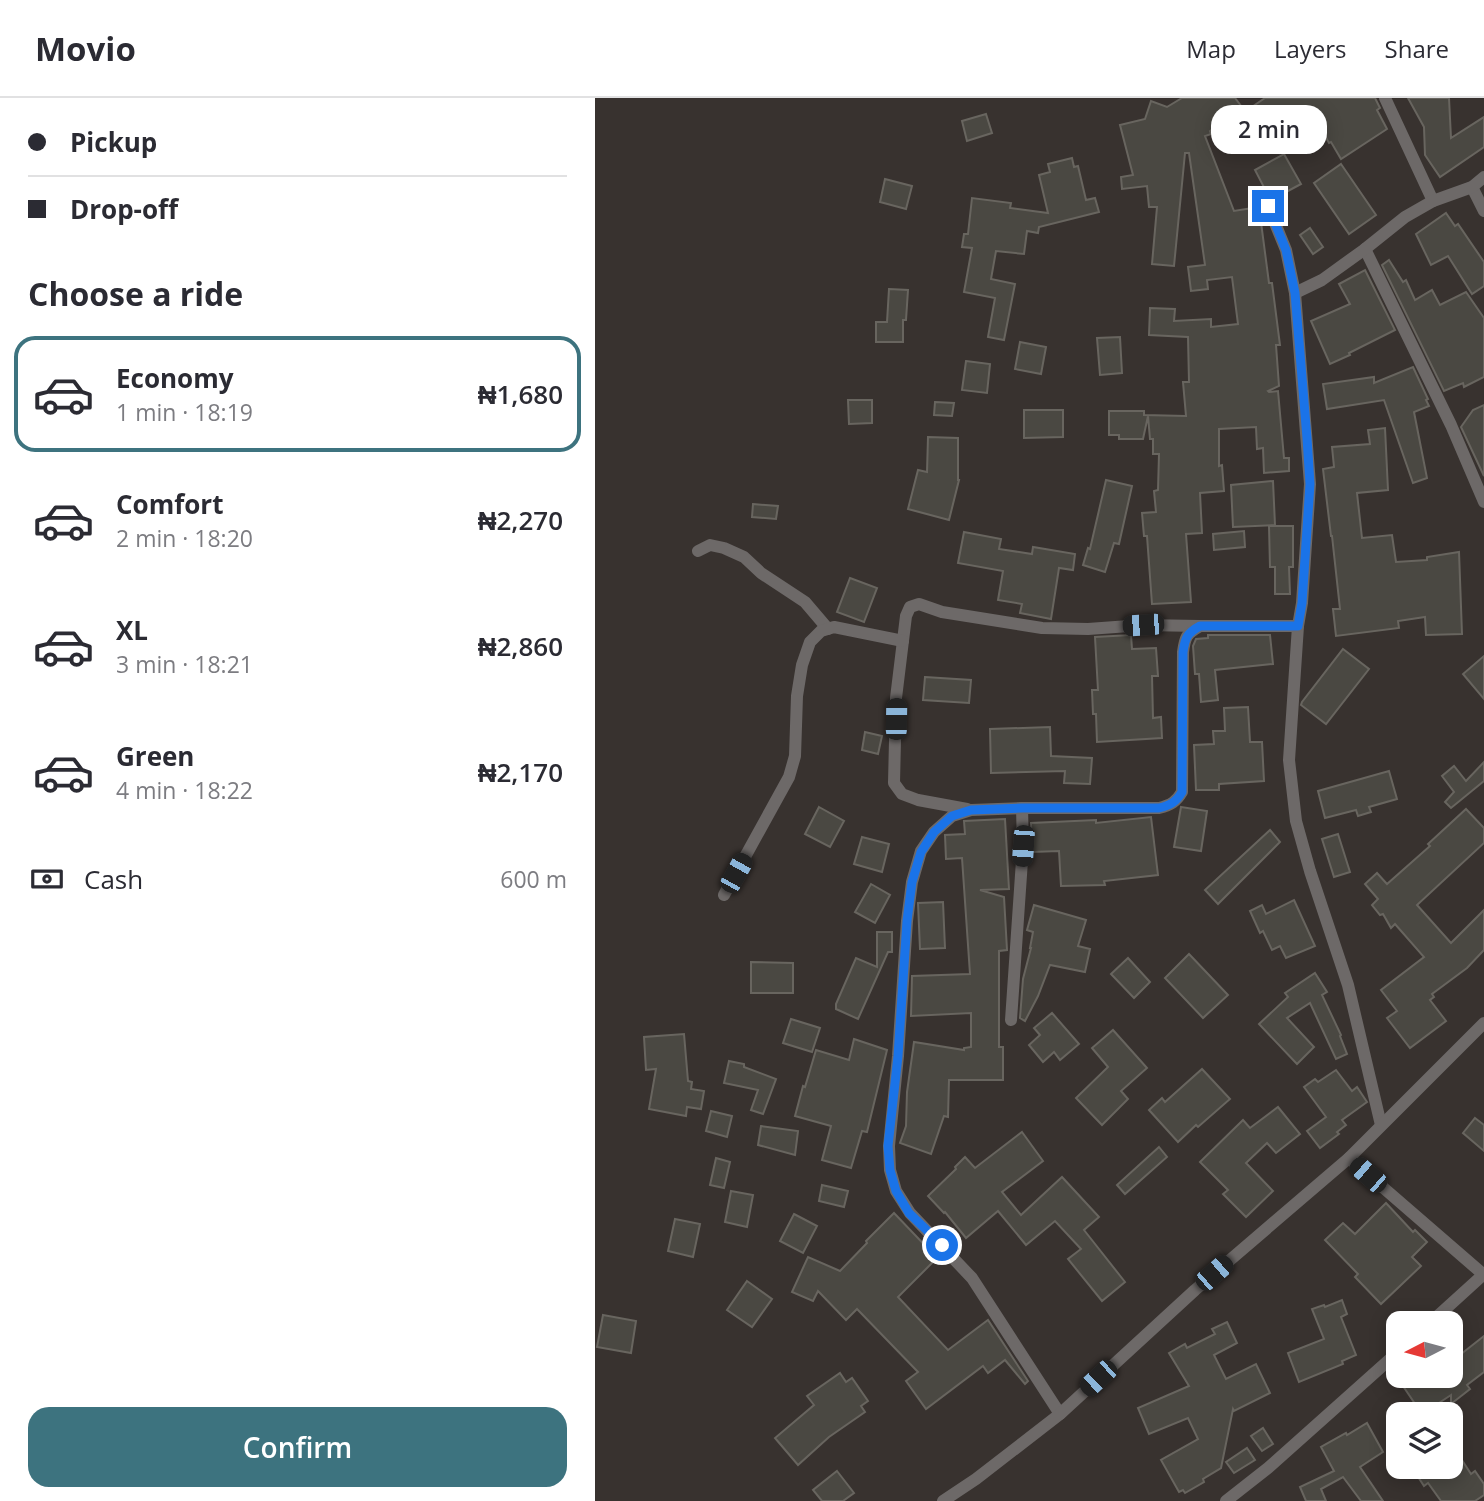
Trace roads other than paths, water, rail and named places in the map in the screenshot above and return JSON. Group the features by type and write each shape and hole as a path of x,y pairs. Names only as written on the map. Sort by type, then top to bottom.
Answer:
{"street":[{"path":"1385,98 1433,201"},
{"path":"1295,293 1322,280 1405,217 1433,201 1472,187 1484,177"},
{"path":"1472,187 1484,211"},
{"path":"1268,206 1286,250 1295,293 1310,484 1289,760 1296,821 1348,985 1381,1125"},
{"path":"1365,249 1451,425 1484,502"},
{"path":"698,551 710,545 744,557 761,573 805,602 828,629"},
{"path":"1200,626 1185,639 1182,792 1178,800 1170,806 971,810 918,800 902,794 894,783 896,698 906,616 910,607 919,604 942,612 1042,628 1088,629 1143,625 1298,626"},
{"path":"724,895 789,776 795,756 797,696 802,665 810,642 821,631 834,627 903,640"},
{"path":"1011,1020 1023,846 1022,808"},
{"path":"971,810 952,816 934,832 921,852 912,882 888,1146 890,1170 896,1191 909,1213 972,1278 1060,1414"},
{"path":"943,1501 1060,1414 1195,1290 1349,1158 1484,1023"},
{"path":"1349,1158 1484,1275 1444,1311"},
{"path":"1226,1501 1278,1459 1386,1363"}]}
